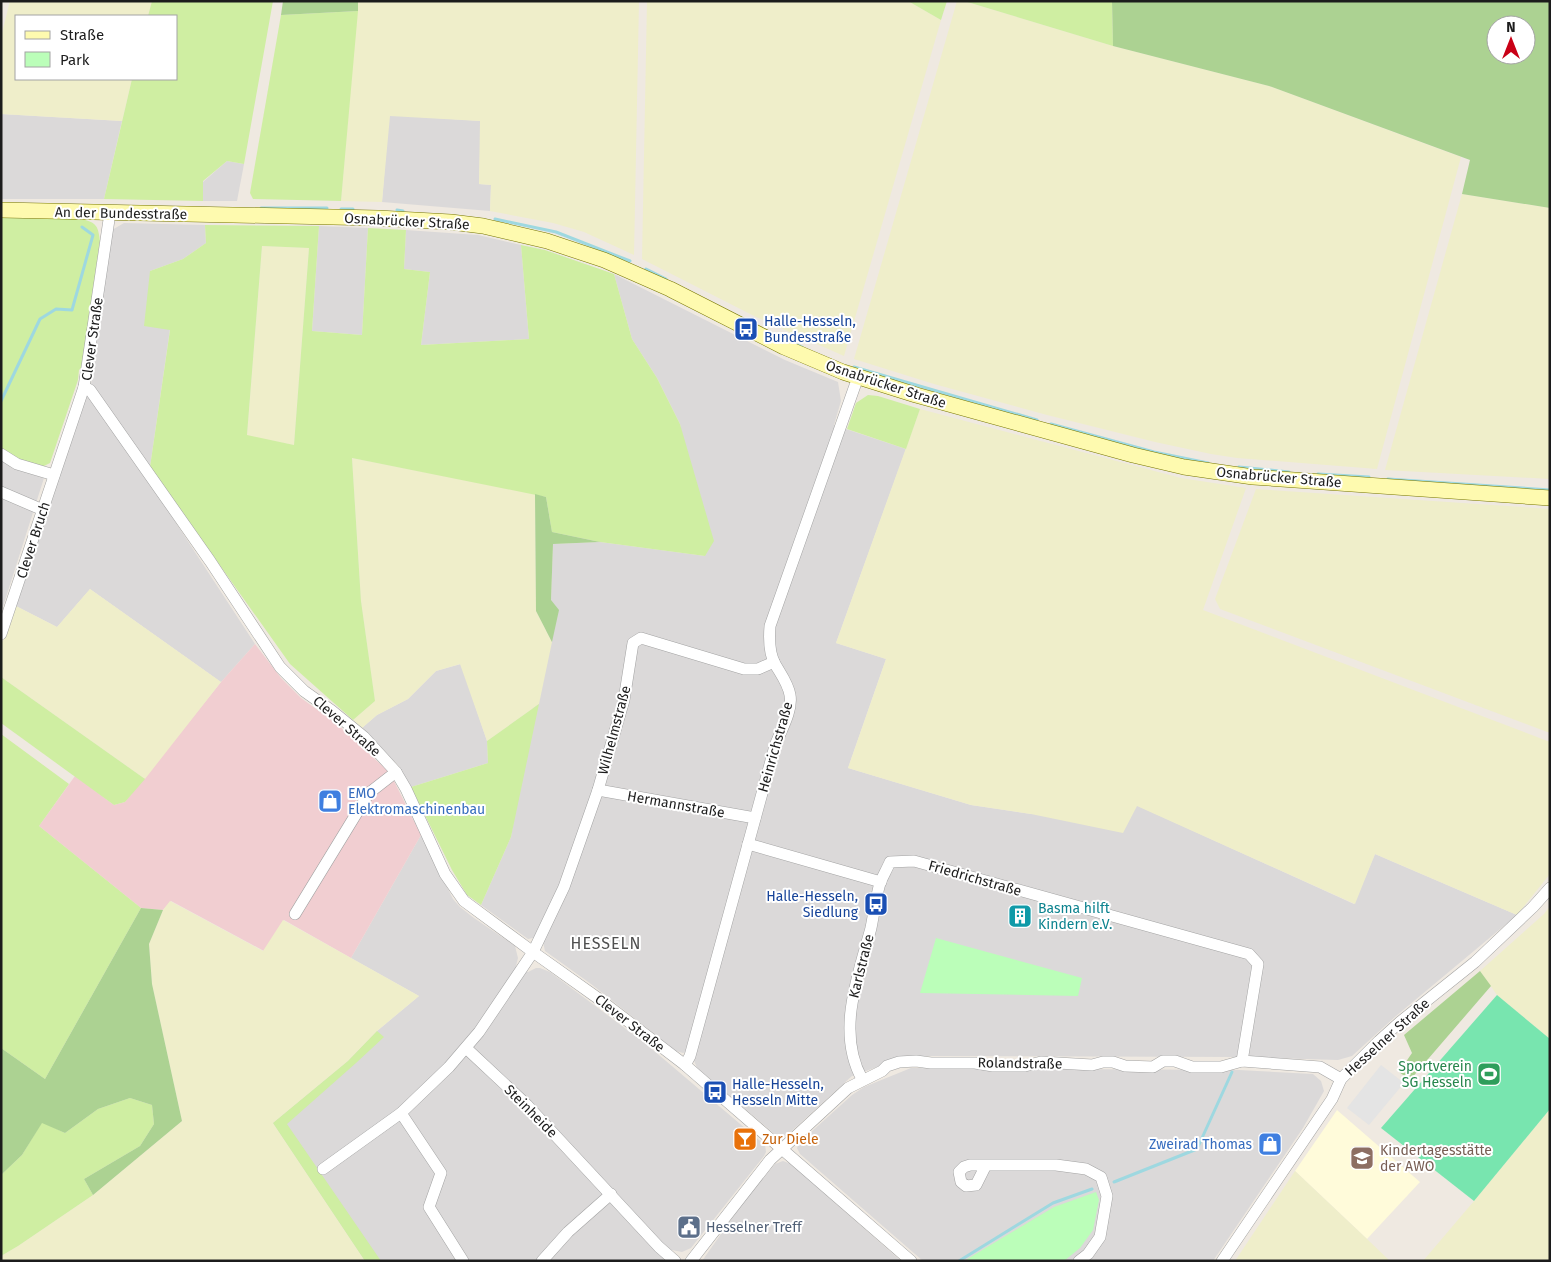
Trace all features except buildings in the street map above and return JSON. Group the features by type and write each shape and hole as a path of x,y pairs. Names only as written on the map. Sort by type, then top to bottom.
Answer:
{"main road":[{"name":"An der Bundesstraße","path":"1,210 241,216"},
{"name":"Osnabrücker Straße","path":"241,216 378,218 451,222 483,226 547,241 634,272 784,347 858,377 1087,442 1184,467 1253,476 1550,498"}],"street":[{"name":"Clever Straße","path":"110,213 84,387 90,390 210,561 280,667 304,690 364,737 396,772 406,789 445,874 455,890 471,906 599,999 684,1065 911,1261"},
{"name":"Heinrichstraße","path":"684,1065 690,1056 775,746 789,710 790,696 782,674 774,662 769,643 770,626 858,377"},
{"name":"Clever Bruch","path":"1,634 84,387"},
{"path":"1,454 17,464 54,475"},
{"path":"1,492 43,510"},
{"name":"Wilhelmstraße","path":"533,952 564,887 598,790 624,700 633,643 641,638 744,669 758,669 774,662"},
{"path":"295,914 369,793 396,772"},
{"name":"Hermannstraße","path":"598,790 755,818"},
{"path":"748,844 880,882"},
{"name":"Friedrichstraße","path":"880,882 890,862 914,861 1249,954 1258,964 1242,1061"},
{"name":"Karlstraße","path":"862,1080 855,1066 851,1034 851,1011 854,988 871,927 880,882"},
{"name":"Hesselner Straße","path":"1222,1261 1332,1099 1341,1079 1400,1022 1474,962 1505,934 1550,888"},
{"path":"323,1169 402,1113 466,1048 479,1032 533,952"},
{"name":"Steinheide","path":"466,1048 527,1105 659,1247 675,1261"},
{"name":"Rolandstraße","path":"691,1261 770,1160 848,1088 882,1071 887,1066 908,1061 975,1063 993,1066 1025,1066 1041,1062 1092,1065 1113,1062 1125,1066 1153,1067 1163,1061 1175,1061 1192,1067 1221,1067 1242,1061 1320,1067 1341,1079"},
{"path":"402,1113 441,1173 429,1207 463,1261"},
{"path":"986,1165 1056,1165 1086,1169 1100,1177 1107,1196 1100,1237 1088,1254 1079,1261"},
{"path":"542,1261 568,1232 611,1194"}],"shaded area":[{"path":"1,114 122,121 104,199 1,199"},
{"path":"389,115 481,121 479,184 491,185 490,211 382,202"},
{"path":"227,161 244,164 237,201 203,201 203,182"},
{"path":"124,223 205,225 206,243 183,259 150,271 170,329 150,467 91,384 112,230"},
{"path":"319,226 368,228 362,335 312,331"},
{"path":"406,230 478,235 521,245 529,339 421,345 430,272 404,269"},
{"path":"614,274 785,360 838,382 841,401 834,425 906,449 836,643 886,659 848,768 971,805 1031,814 1136,805 1354,904 1375,854 1517,915 1396,1016 1352,1056 1338,1060 1237,1057 908,1056 852,1076 785,1137 778,1137 697,1068 693,1058 686,1052 676,1051 591,984 545,951 543,942 533,938 528,939 481,905 511,837 551,600 553,544 600,542 705,556 680,424 657,378 632,339"},
{"path":"86,394 144,474 255,644 221,682 90,589 57,627 14,605"},
{"path":"1,461 13,468 44,478 1,613"},
{"path":"255,644 281,678 301,698 337,724 390,773 421,835 351,958 284,920 264,951 171,901 163,910 141,908 39,826 75,776 114,805 125,802 221,682"},
{"path":"461,664 487,741 488,763 411,787 399,766 362,728 377,715 408,699 436,671"},
{"path":"421,835 453,899 474,918 515,946 518,958 516,966 528,972 540,968 550,972 646,1044 765,1145 766,1152 764,1156 691,1248 682,1252 672,1250 663,1259 664,1261 365,1261 273,1123 348,1061 377,1031 419,996 351,958"},
{"path":"1381,1065 1404,1083 1369,1125 1347,1108"},
{"path":"911,1068 1239,1070 1313,1074 1321,1081 1324,1091 1303,1128 1213,1261 923,1261 800,1154 797,1148 800,1142 852,1095 864,1087"},
{"path":"1337,1110 1420,1182 1367,1239 1295,1171"},
{"path":"783,1161 791,1164 901,1261 702,1261 742,1204 775,1164"}],"green space":[{"path":"10,1 152,1 148,15 15,15 15,80 132,80 122,121 1,114 1,37"},
{"path":"152,1 273,1 244,164 227,161 203,181 203,201 104,199 132,80 178,80 178,15 148,15"},
{"path":"283,1 358,1 358,11 281,15"},
{"path":"358,1 639,1 634,255 584,232 553,223 490,211 491,185 479,184 480,121 390,116 382,202 341,201"},
{"path":"647,1 908,1 941,20 844,356 756,317 642,259"},
{"path":"908,1 947,1 941,20"},
{"path":"957,1 964,1 1113,46 1269,86 1461,157 1377,469 1237,458 1211,454 1047,415 934,384 854,359"},
{"path":"964,1 1112,1 1113,46"},
{"path":"1112,1 1550,1 1550,208 1462,194 1470,160 1269,86 1113,46"},
{"path":"358,11 341,201 253,199 250,193 281,15"},
{"path":"1462,194 1550,208 1550,479 1385,470"},
{"path":"1,218 82,219 96,226 100,241 82,367 79,370 78,380 50,463 42,467 22,461 1,449"},
{"path":"205,225 319,226 312,331 362,335 368,228 406,230 404,269 430,272 421,345 529,339 521,245 545,250 614,274 632,339 657,378 680,424 714,541 705,556 600,542 552,532 546,497 352,458 361,601 375,701 353,720 290,664 150,467 170,330 144,326 150,271 183,259 206,243","holes":["262,246 309,248 294,445 247,435"]},
{"path":"262,246 309,248 294,445 247,436"},
{"path":"868,395 878,396 920,409 906,449 847,429 856,403"},
{"path":"920,409 1181,478 1246,488 1203,610 1550,742 1550,874 1517,915 1375,854 1355,904 1137,806 1123,833 1031,814 971,805 848,768 886,659 836,643"},
{"path":"352,458 535,494 536,611 552,642 539,704 487,741 460,664 436,671 408,699 377,715 362,728 353,720 375,701 361,601"},
{"path":"1256,489 1550,509 1550,733 1220,609 1215,599"},
{"path":"535,494 546,497 552,532 600,542 553,544 551,600 559,610 552,642 536,611"},
{"path":"90,589 221,682 145,779 1,677 1,643 4,639 14,605 57,627"},
{"path":"1,677 145,779 125,802 114,805 1,723"},
{"path":"539,704 511,837 481,905 467,895 452,870 411,787 488,763 487,741"},
{"path":"1,734 69,784 39,826 141,908 45,1079 1,1048"},
{"path":"170,901 263,951 283,920 419,996 377,1031 348,1061 273,1123 365,1261 1,1261 1,1256 93,1195 182,1121 152,984 149,944 163,910"},
{"path":"1550,906 1550,1039 1497,995 1480,971 1544,914"},
{"path":"141,908 163,910 149,944 152,984 182,1121 93,1195 84,1179 140,1146 154,1124 152,1105 130,1098 98,1109 65,1133 42,1123 22,1155 1,1175 1,1048 45,1079"},
{"path":"936,938 1082,978 1078,996 920,993"},
{"path":"1480,971 1491,986 1410,1080 1399,1072 1412,1053 1404,1035"},
{"name":"Sportverein SG Hesseln","path":"1497,995 1550,1039 1550,1109 1474,1201 1381,1128"},
{"path":"377,1031 384,1037 287,1124 381,1261 365,1261 273,1123 348,1061"},
{"path":"130,1098 152,1105 154,1124 140,1146 84,1179 93,1195 1,1256 1,1175 22,1155 42,1122 65,1133 98,1109"},
{"path":"1550,1109 1550,1261 1423,1261 1474,1201"},
{"path":"1295,1171 1367,1239 1390,1261 1235,1261"},
{"path":"1096,1192 1099,1200 1093,1230 1080,1248 1064,1261 964,1261 1054,1207"}],"waterway":[{"path":"261,208 327,208"},
{"path":"341,209 353,209"},
{"path":"397,210 403,211"},
{"path":"495,219 556,232 630,261"},
{"path":"1,401 40,319 56,309 72,310 93,235 82,227"},
{"path":"646,269 666,279"},
{"path":"778,336 802,347"},
{"path":"854,367 1037,420"},
{"path":"1051,424 1154,452 1208,463"},
{"path":"1239,467 1289,472"},
{"path":"1318,474 1369,477"},
{"path":"1388,479 1550,490"},
{"path":"1114,1182 1197,1149 1232,1072"},
{"path":"959,1261 1053,1203 1092,1189"}],"place":[{"name":"Halle-Hesseln, Bundesstraße","path":"746,329"},
{"name":"EMO Elektromaschinenbau","path":"330,801"},
{"name":"Halle-Hesseln, Siedlung","path":"876,904"},
{"name":"Basma hilft Kindern e.V.","path":"1020,916"},
{"name":"Sportverein SG Hesseln","path":"1489,1074"},
{"name":"Halle-Hesseln, Hesseln Mitte","path":"715,1092"},
{"name":"Zur Diele","path":"745,1139"},
{"name":"Zweirad Thomas","path":"1270,1144"},
{"name":"Kindertagesstätte der AWO","path":"1362,1158"},
{"name":"Hesselner Treff","path":"689,1227"}],"district":[{"name":"HESSELN","path":"606,943"}]}
